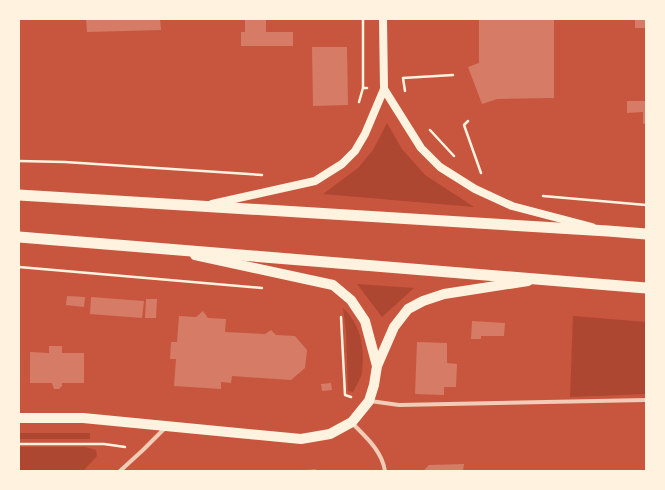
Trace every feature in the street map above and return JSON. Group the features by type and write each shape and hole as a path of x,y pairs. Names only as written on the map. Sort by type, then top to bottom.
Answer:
{"highway":[{"path":"19,195 646,234"},
{"path":"19,237 646,288"}],"main road":[{"path":"201,206 315,181 342,164 355,150 365,134 384,89 383,19"},
{"path":"384,89 421,148 440,167 475,189 512,206 608,231"},
{"path":"170,250 333,285 351,300 365,321 377,366"},
{"path":"19,418 83,418 301,439 330,434 352,422 369,401 377,366 394,327 408,309 423,301 444,294 543,279"}],"street":[{"path":"369,401 399,405 646,400"},
{"path":"352,422 373,443 384,463 385,471"},
{"path":"120,471 144,450 167,425"}],"path":[{"path":"358,109 363,88 363,19"},
{"path":"363,88 384,89 406,94 402,78 453,75"},
{"path":"468,121 464,125 481,174"},
{"path":"426,126 455,157"},
{"path":"19,161 64,162 263,175"},
{"path":"475,170 485,176"},
{"path":"538,196 646,205"},
{"path":"19,267 264,289"},
{"path":"339,313 341,317 345,395 369,401"},
{"path":"19,444 104,444 144,450"}],"shaded area":[{"path":"387,123 402,149 425,175 474,207 323,194 358,168 373,150"},
{"path":"357,284 414,288 382,317"},
{"path":"343,308 349,314 358,329 362,346 362,372 360,380 353,392 348,391 346,332"},
{"path":"573,316 646,322 646,394 570,397"},
{"path":"19,433 90,433 90,439 19,439"},
{"path":"19,447 85,447 96,450 97,456 83,471 19,471"}],"building":[{"path":"86,19 160,19 161,30 87,32"},
{"path":"245,19 266,19 266,32 293,32 293,46 241,46 241,32 245,32"},
{"path":"479,19 554,19 554,98 497,99 482,104 468,67 479,63"},
{"path":"635,19 646,19 646,28 635,28"},
{"path":"312,47 347,47 348,105 313,106"},
{"path":"627,101 646,101 646,123 643,124 643,112 627,113"},
{"path":"67,296 85,297 84,307 66,305"},
{"path":"91,297 144,301 142,318 90,314"},
{"path":"146,299 157,299 156,318 145,318"},
{"path":"203,311 208,318 226,319 225,332 265,334 271,330 276,335 295,336 307,350 305,368 291,380 232,376 231,383 221,382 221,389 174,386 176,359 170,359 171,342 177,342 179,316 196,317"},
{"path":"472,321 505,323 504,336 481,336 481,339 471,339"},
{"path":"417,342 447,343 447,363 457,364 456,387 444,387 444,395 415,394"},
{"path":"49,346 62,346 62,353 84,353 84,383 62,383 62,386 59,389 54,389 52,383 30,383 30,352 49,353"},
{"path":"331,383 332,390 322,391 321,384"},
{"path":"464,464 463,471 423,471 429,465"},
{"path":"316,469 316,471 305,471 305,470"}]}
